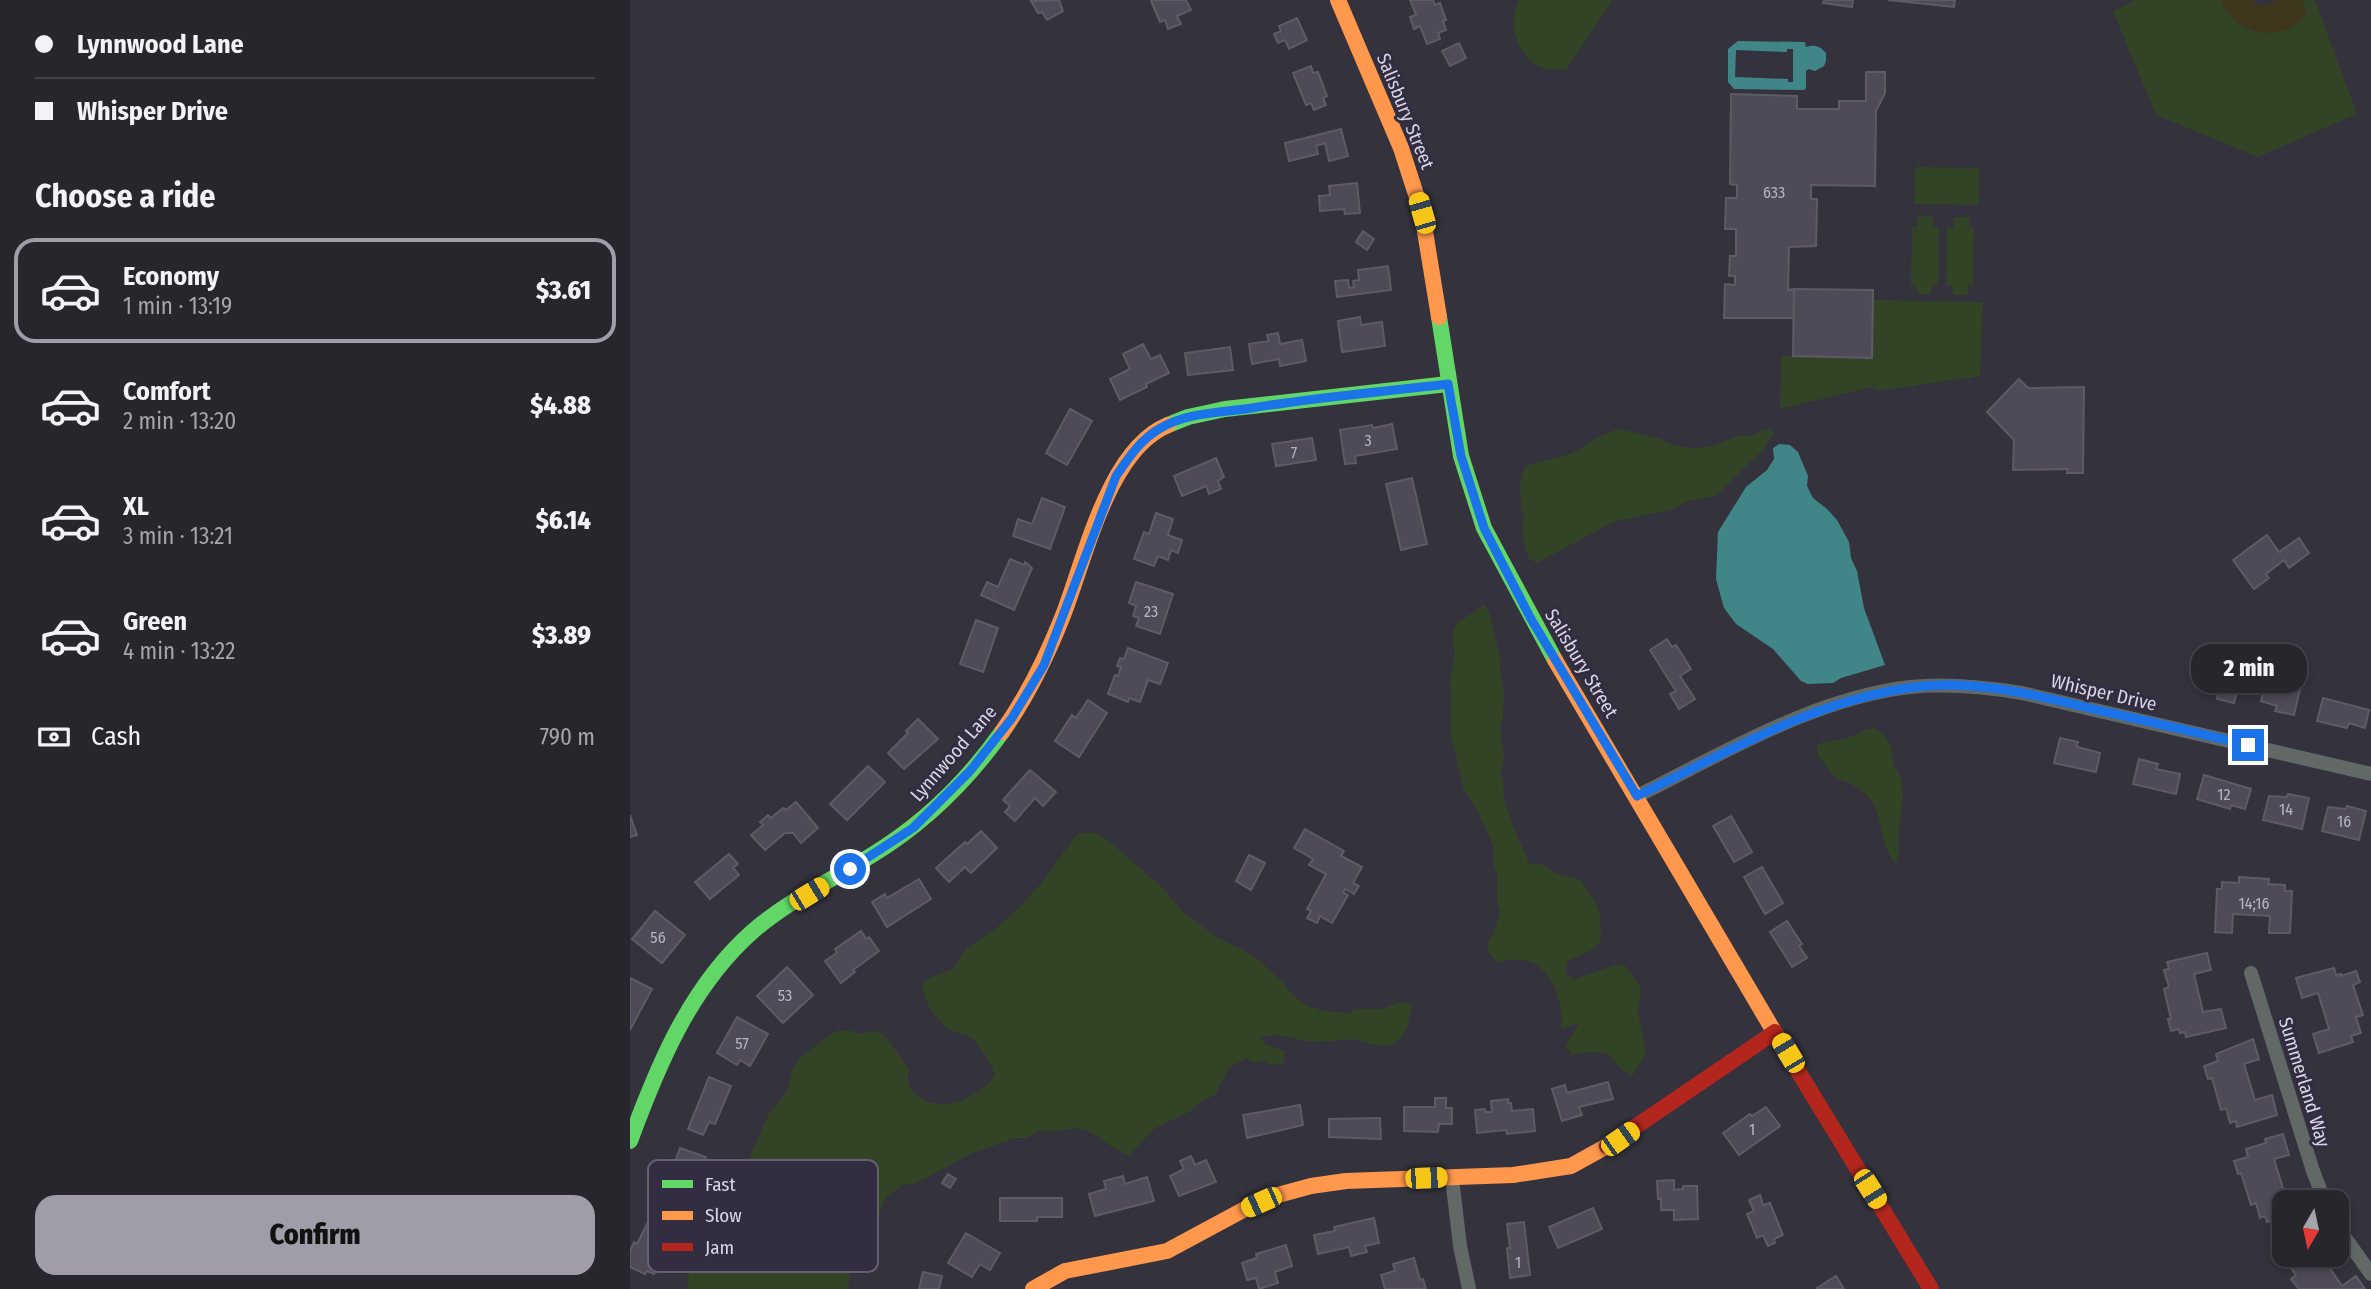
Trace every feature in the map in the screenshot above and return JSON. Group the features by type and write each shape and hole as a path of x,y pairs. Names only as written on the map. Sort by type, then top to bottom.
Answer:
{"street":[{"name":"Salisbury Street","path":"1338,0 1401,148 1422,213 1461,456 1484,528 1531,619 1775,1032 1931,1289"},
{"name":"Lynnwood Lane","path":"630,1141 654,1075 673,1037 727,956 752,932 783,909 913,828 993,745 1044,665 1116,476 1146,438 1188,416 1448,384"},
{"name":"Whisper Drive","path":"1637,796 1821,709 1881,692 1938,685 2022,693 2371,774"},
{"name":"Summerland Way","path":"2251,973 2320,1190"},
{"path":"1033,1289 1065,1271 1167,1251 1245,1209 1295,1189 1346,1181 1452,1178 1542,1172 1572,1167 1620,1139 1775,1032"},
{"path":"1452,1178 1460,1246 1469,1289"},
{"path":"2349,1245 2371,1274"}],"shaded area":[{"path":"1519,0 1613,0 1566,70 1543,68 1526,56 1516,39 1514,29 1515,9"},
{"path":"2136,0 2221,0 2234,19 2253,31 2306,10 2302,0 2315,0 2357,114 2258,157 2156,115 2113,11"},
{"path":"1738,41 1805,42 1806,47 1815,46 1824,51 1826,61 1824,66 1815,71 1806,71 1804,90 1734,89 1728,82 1728,49","holes":["1787,49 1793,49 1793,82 1788,82 1788,79 1735,77 1736,50 1787,52"]},
{"path":"1915,167 1979,168 1979,205 1914,204"},
{"path":"1918,216 1933,217 1933,227 1939,227 1938,285 1932,285 1931,294 1917,294 1917,285 1911,285 1912,227 1918,227"},
{"path":"1954,217 1969,217 1969,227 1974,227 1973,285 1968,285 1968,295 1953,295 1953,285 1946,285 1947,227 1954,227"},
{"path":"1873,300 1983,302 1980,376 1877,391 1872,387 1780,409 1781,356 1872,358"},
{"path":"1620,429 1661,439 1673,445 1697,449 1737,436 1755,435 1763,430 1770,429 1774,433 1764,449 1716,496 1613,522 1537,563 1528,558 1522,531 1524,515 1520,483 1525,466 1569,454 1602,435"},
{"path":"1779,444 1790,445 1798,452 1813,498 1837,520 1849,542 1864,608 1885,665 1841,678 1833,683 1808,684 1801,681 1773,649 1736,624 1724,608 1716,579 1718,532 1746,487 1767,470 1774,459 1773,448"},
{"path":"1484,605 1489,612 1501,662 1504,694 1500,726 1504,759 1500,775 1507,810 1530,865 1541,863 1555,873 1580,880 1594,899 1600,913 1601,940 1594,949 1568,961 1565,973 1574,980 1624,964 1641,988 1638,1012 1646,1054 1632,1076 1620,1068 1608,1054 1592,1052 1572,1055 1565,1046 1579,1023 1561,1029 1562,1018 1557,994 1545,972 1536,964 1525,960 1498,963 1488,953 1488,943 1500,912 1497,904 1497,873 1494,867 1493,845 1474,804 1464,791 1451,736 1450,679 1455,655 1452,635 1457,623"},
{"path":"1875,728 1890,743 1895,768 1901,781 1902,806 1896,864 1885,845 1873,803 1856,787 1836,779 1817,754 1817,744 1848,738"},
{"path":"1080,833 1097,833 1111,843 1163,888 1182,911 1215,936 1260,961 1295,997 1309,1007 1349,1013 1357,1009 1382,1009 1398,1003 1412,1003 1405,1031 1397,1042 1383,1046 1357,1040 1314,1042 1279,1035 1261,1038 1265,1044 1285,1051 1284,1063 1270,1065 1262,1060 1254,1063 1246,1058 1232,1066 1216,1094 1191,1111 1155,1128 1129,1155 1084,1130 1040,1130 1027,1138 1015,1138 973,1153 912,1185 904,1184 888,1196 878,1218 878,1160 748,1160 769,1113 786,1093 793,1068 803,1055 836,1031 860,1034 876,1031 884,1034 909,1070 908,1080 913,1092 930,1102 942,1105 955,1103 981,1090 995,1075 988,1060 971,1038 950,1030 940,1021 927,1002 923,983 953,969 966,949 999,926 1022,905"},
{"path":"689,1272 850,1272 848,1289 687,1289"}],"sand":[{"path":"2221,0 2254,0 2262,6 2278,0 2302,0 2306,15 2285,31 2260,32 2237,21 2227,12"}],"building":[{"path":"1059,0 1063,11 1047,20 1042,12 1038,13 1031,1"},
{"path":"1186,0 1191,10 1177,16 1181,24 1168,29 1165,20 1160,22 1151,1"},
{"path":"1410,0 1433,0 1435,5 1440,3 1446,20 1443,21 1446,30 1438,33 1440,39 1427,44 1420,26 1414,29 1410,17 1416,15"},
{"path":"1824,0 1853,0 1852,7 1823,3"},
{"path":"1888,0 1955,0 1954,7"},
{"path":"1297,18 1307,40 1289,49 1285,40 1278,43 1274,34 1281,31 1279,26"},
{"path":"1459,43 1466,58 1450,66 1442,51"},
{"path":"1311,66 1313,73 1318,72 1327,96 1323,98 1326,105 1314,110 1311,103 1306,105 1293,73"},
{"path":"1866,72 1885,72 1885,93 1876,111 1875,186 1811,185 1811,199 1817,199 1816,246 1789,247 1788,290 1794,289 1794,318 1724,318 1725,284 1735,285 1735,276 1729,276 1730,256 1736,256 1736,229 1725,229 1726,198 1737,198 1737,185 1730,184 1731,94 1797,96 1797,109 1839,109 1839,101 1866,101"},
{"path":"1341,129 1348,156 1329,161 1325,143 1316,146 1318,154 1289,161 1285,143"},
{"path":"1357,183 1360,213 1345,214 1344,209 1320,211 1319,196 1330,195 1329,186"},
{"path":"1363,231 1374,239 1367,250 1356,242"},
{"path":"1388,266 1391,290 1337,297 1335,281 1348,280 1349,288 1354,287 1353,281 1359,280 1358,270"},
{"path":"1794,289 1873,290 1872,358 1793,356"},
{"path":"1360,317 1361,325 1382,322 1385,346 1342,352 1338,321"},
{"path":"1278,333 1280,344 1302,340 1306,361 1280,366 1279,359 1252,364 1249,344 1269,341 1267,335"},
{"path":"1143,344 1151,359 1160,355 1169,373 1120,400 1110,379 1130,369 1123,354"},
{"path":"1230,347 1233,370 1188,375 1185,353"},
{"path":"2019,379 2028,388 2084,387 2083,473 2067,473 2068,469 2013,470 2014,440 1987,412"},
{"path":"1070,409 1092,421 1067,465 1046,453"},
{"path":"1392,424 1397,449 1355,456 1356,463 1345,464 1340,430"},
{"path":"1312,438 1316,460 1276,466 1272,444"},
{"path":"1216,458 1224,477 1218,481 1221,489 1209,494 1206,486 1182,496 1174,476"},
{"path":"1412,478 1427,544 1401,550 1386,484"},
{"path":"1042,498 1065,507 1050,549 1013,536 1018,519 1032,524"},
{"path":"1156,513 1173,519 1168,535 1182,540 1178,553 1171,550 1168,560 1158,556 1154,566 1134,559 1144,532 1149,534"},
{"path":"2267,535 2279,552 2299,538 2309,553 2289,568 2284,560 2266,574 2269,578 2254,589 2233,560"},
{"path":"1010,559 1024,565 1025,562 1032,568 1014,610 981,595 987,582 998,587"},
{"path":"1136,582 1173,594 1160,634 1136,626 1139,618 1133,616 1136,606 1129,603"},
{"path":"976,620 998,628 983,672 960,664"},
{"path":"1667,639 1672,647 1676,645 1691,669 1680,676 1695,699 1679,709 1670,694 1676,691 1650,650"},
{"path":"1128,648 1168,663 1160,684 1148,680 1140,702 1129,698 1128,702 1108,694 1121,667 1117,666 1120,658 1124,659"},
{"path":"2208,665 2242,673 2234,703 2217,699 2218,693 2202,690"},
{"path":"2286,676 2302,681 2294,715 2275,711 2277,706 2261,701 2267,678 2284,682"},
{"path":"2323,698 2369,710 2365,728 2349,723 2347,728 2317,721"},
{"path":"1088,700 1107,713 1079,757 1055,741 1072,715 1076,718"},
{"path":"918,719 938,739 904,769 888,753"},
{"path":"2060,738 2078,742 2077,747 2100,753 2096,772 2054,763"},
{"path":"2139,759 2158,764 2156,769 2180,774 2176,794 2133,784"},
{"path":"868,766 885,782 847,820 830,804"},
{"path":"1030,770 1056,792 1043,806 1035,798 1015,821 1005,812 1010,806 1003,800"},
{"path":"2204,775 2251,789 2245,809 2231,805 2230,809 2197,799"},
{"path":"2288,794 2309,798 2302,829 2263,820 2269,796 2287,797"},
{"path":"796,802 818,828 801,843 793,833 785,833 765,850 751,835 763,825 760,822 768,815 771,818"},
{"path":"2347,806 2366,811 2359,840 2322,831 2328,807 2346,809"},
{"path":"630,815 637,835 630,837"},
{"path":"1731,816 1752,852 1734,862 1713,826"},
{"path":"1305,829 1344,851 1341,856 1362,867 1353,883 1359,886 1354,894 1345,889 1343,892 1348,895 1332,923 1320,916 1317,923 1307,918 1311,911 1307,909 1326,874 1309,865 1313,859 1294,848"},
{"path":"981,831 997,848 971,873 965,867 949,882 936,868"},
{"path":"729,854 738,864 733,868 739,875 710,899 695,882"},
{"path":"1249,855 1265,863 1251,890 1236,881"},
{"path":"1762,867 1783,903 1765,914 1744,877"},
{"path":"2239,877 2269,879 2268,884 2285,885 2285,891 2292,891 2290,933 2269,933 2270,916 2233,914 2232,933 2215,932 2217,889 2222,889 2222,882 2239,883"},
{"path":"919,879 931,899 887,927 872,902 885,894 887,898"},
{"path":"655,911 685,935 662,963 632,939"},
{"path":"1787,921 1802,944 1799,946 1807,958 1792,967 1770,932"},
{"path":"861,931 879,951 853,970 855,972 841,983 825,961 837,953 835,949"},
{"path":"2207,953 2211,970 2194,974 2203,1012 2221,1009 2226,1028 2186,1037 2185,1032 2180,1033 2179,1029 2171,1031 2164,989 2169,987 2164,970 2169,969 2167,962"},
{"path":"787,967 813,995 783,1023 757,996"},
{"path":"2334,968 2336,975 2341,976 2356,971 2360,982 2353,985 2363,1015 2356,1017 2361,1033 2351,1036 2353,1042 2319,1053 2313,1034 2329,1029 2318,993 2302,998 2296,978"},
{"path":"630,978 652,989 630,1030"},
{"path":"737,1017 768,1034 750,1066 740,1060 737,1065 717,1053"},
{"path":"2253,1039 2259,1059 2244,1064 2255,1100 2272,1095 2277,1115 2237,1127 2236,1121 2230,1123 2226,1108 2221,1110 2212,1078 2208,1079 2204,1066 2218,1061 2216,1054"},
{"path":"709,1077 731,1086 715,1124 709,1122 703,1135 688,1129"},
{"path":"1608,1082 1613,1099 1579,1107 1582,1115 1562,1121 1552,1089 1565,1085 1567,1093"},
{"path":"1435,1098 1446,1098 1446,1108 1452,1108 1452,1124 1439,1124 1438,1132 1404,1131 1404,1107 1435,1107"},
{"path":"1508,1099 1512,1111 1533,1109 1535,1131 1477,1133 1475,1110 1485,1109 1486,1112 1492,1112 1491,1101"},
{"path":"1300,1105 1303,1125 1247,1138 1243,1115"},
{"path":"1766,1107 1780,1126 1739,1155 1723,1133 1750,1114 1752,1116"},
{"path":"1380,1118 1381,1139 1329,1137 1329,1119"},
{"path":"2283,1134 2289,1155 2274,1159 2283,1190 2272,1190 2272,1221 2267,1222 2265,1216 2260,1218 2256,1203 2251,1205 2241,1173 2238,1174 2234,1161 2248,1157 2246,1149 2266,1143 2265,1139"},
{"path":"680,1148 706,1157 705,1160 676,1160"},
{"path":"1191,1156 1195,1165 1206,1160 1216,1182 1179,1196 1170,1176 1184,1169 1180,1161"},
{"path":"948,1174 956,1179 950,1188 942,1183"},
{"path":"1123,1176 1125,1184 1147,1177 1154,1201 1095,1216 1089,1194 1106,1189 1104,1181"},
{"path":"1674,1180 1674,1190 1683,1189 1683,1186 1697,1186 1698,1219 1674,1220 1674,1210 1661,1210 1657,1181"},
{"path":"1760,1195 1763,1205 1770,1203 1783,1235 1768,1246 1763,1235 1757,1238 1747,1214 1754,1211 1749,1200"},
{"path":"1000,1198 1062,1198 1062,1217 1037,1217 1037,1221 1000,1221"},
{"path":"1593,1208 1602,1229 1558,1248 1549,1227"},
{"path":"1374,1218 1379,1243 1365,1246 1367,1252 1351,1256 1349,1247 1318,1254 1314,1235 1335,1231 1334,1227"},
{"path":"1524,1222 1530,1275 1510,1278 1507,1224"},
{"path":"648,1224 648,1271 645,1274 630,1267 630,1251 634,1242 637,1244"},
{"path":"966,1233 1000,1253 990,1270 980,1264 972,1277 948,1263"},
{"path":"1286,1245 1292,1266 1275,1272 1278,1283 1259,1289 1256,1278 1247,1280 1242,1263 1257,1258 1256,1254"},
{"path":"1414,1258 1420,1280 1423,1279 1426,1289 1385,1289 1381,1275 1395,1271 1393,1264"},
{"path":"2290,1267 2329,1267 2342,1286 2356,1276 2365,1289 2299,1289 2291,1279 2296,1275"},
{"path":"923,1272 942,1276 939,1289 919,1289"},
{"path":"1836,1276 1844,1289 1817,1289 1817,1288"}],"traffic: fast":[{"path":"1439,317 1461,456 1484,528 1555,660"},
{"path":"1168,425 1188,417 1225,409 1448,384"},
{"path":"630,1141 652,1084 678,1029 711,977 730,954 780,910 909,830 959,784 1002,732"}],"traffic: slow":[{"path":"1338,0 1401,148 1422,213 1439,317"},
{"path":"1002,732 1028,691 1049,648 1114,482 1129,458 1147,438 1168,425"},
{"path":"1555,660 1779,1040"},
{"path":"1033,1289 1065,1271 1167,1251 1245,1209 1278,1195 1311,1186 1346,1181 1513,1175 1571,1166 1607,1146"}],"traffic: jam":[{"path":"1607,1146 1775,1032"},
{"path":"1779,1040 1931,1289"}],"route":[{"path":"850,869 913,828 970,771 1012,718 1044,665 1116,476 1146,438 1188,416 1448,384 1461,456 1484,528 1531,619 1637,796 1791,721 1856,698 1909,687 1938,685 1996,688 2248,745"}]}
